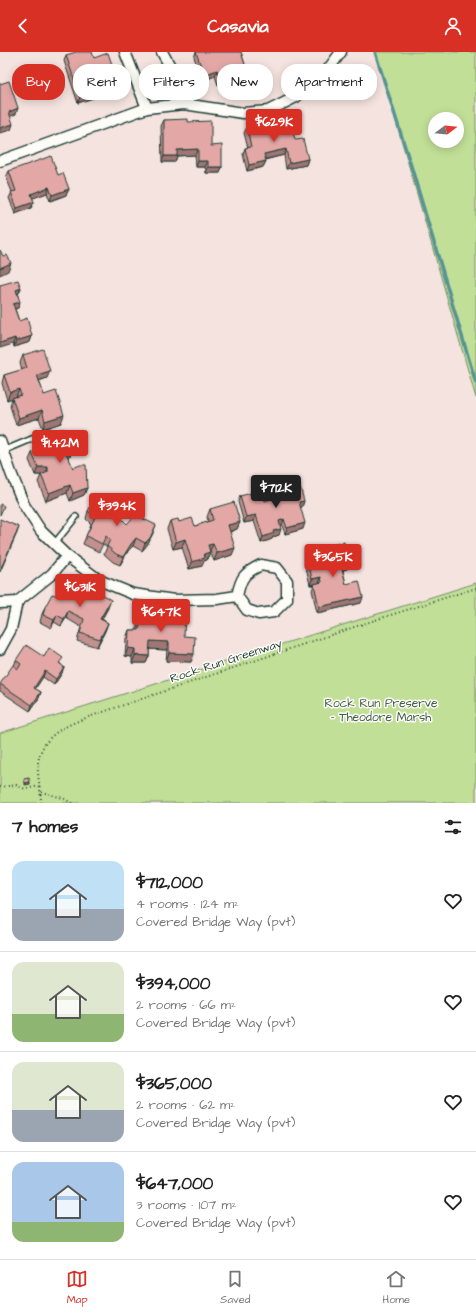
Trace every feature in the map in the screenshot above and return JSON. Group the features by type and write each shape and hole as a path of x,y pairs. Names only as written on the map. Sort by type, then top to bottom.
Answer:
{"street":[{"path":"125,52 147,108"},
{"path":"162,52 176,76 184,104"},
{"path":"0,161 147,108 184,104 243,113 268,111 296,97 324,75 341,52"},
{"path":"2,446 24,505 41,531 67,556 99,580 133,594 174,600 217,599 237,596"},
{"path":"0,603 17,602 52,574 67,556"},
{"path":"261,564 276,568 287,581 287,599 274,612 259,614 247,610 237,596 241,580 249,571 261,564"},
{"path":"0,649 11,629 17,602"}],"lane":[{"path":"2,446 38,436"},
{"path":"54,544 76,517"}],"path":[{"name":"Rock Run Greenway","path":"41,803 38,762 41,752 52,735 73,723 378,619 476,588"},
{"path":"0,787 16,784 26,789 40,786"},
{"path":"41,792 63,798 72,803"}],"green space":[{"path":"376,52 476,52 476,398"},
{"name":"Rock Run Preserve - Theodore Marsh","path":"476,583 476,803 0,803 0,733"}],"building":[{"path":"76,52 92,52 94,58 108,53 112,64 73,64 73,76 66,55"},
{"path":"196,52 241,52 245,64 217,64 217,70 209,73 209,64 200,64"},
{"path":"9,81 12,90 12,100 15,100 18,108 9,112 13,124 0,128 0,84"},
{"path":"188,119 188,122 211,121 211,146 222,145 222,167 208,167 208,161 198,161 198,149 177,150 177,156 164,156 164,120"},
{"path":"290,119 295,140 303,139 308,159 289,163 286,149 264,154 266,161 249,165 245,148 251,147 247,127 266,123 268,130 274,128 273,123"},
{"path":"51,156 58,175 63,173 69,189 52,195 49,187 31,194 34,202 17,208 11,192 16,191 9,171"},
{"path":"0,250 3,256 7,255 11,263 0,268"},
{"path":"18,280 21,288 16,290 20,302 13,304 19,321 27,318 32,336 16,341 15,338 0,343 0,285"},
{"path":"43,349 50,371 37,375 44,395 56,391 64,415 45,421 42,410 19,418 12,398 21,395 19,389 10,392 4,375 27,368 23,355"},
{"path":"60,429 65,429 67,434 72,432 75,439 70,441 73,448 65,451 73,468 80,465 86,465 87,488 73,493 70,485 49,493 41,475 48,472 48,467 38,467 32,453 52,444 47,434"},
{"path":"299,482 304,501 299,502 305,523 287,528 284,519 279,521 281,529 273,531 274,533 263,537 256,515 246,517 240,496 255,492 256,495 263,493 265,501 283,495 281,488"},
{"path":"98,496 103,499 106,496 116,505 112,514 122,519 127,524 135,515 156,525 150,538 145,543 136,538 123,557 116,554 107,546 110,540 106,536 102,544 86,536 95,517 88,511"},
{"path":"234,502 240,522 228,525 235,548 217,553 213,544 208,545 210,552 204,554 205,558 192,562 185,539 176,542 170,521 178,519 179,522 192,518 195,526 213,520 210,509"},
{"path":"0,504 4,506 0,515"},
{"path":"0,519 19,527 1,568 0,567"},
{"path":"344,542 349,563 341,565 346,584 359,581 363,597 319,607 314,584 322,582 321,577 312,579 308,561 329,556 327,546"},
{"path":"72,578 92,592 99,593 111,600 100,619 108,623 100,639 80,633 84,619 68,611 64,619 57,615 54,620 43,615 45,607 52,594 62,597"},
{"path":"141,609 161,611 160,618 165,618 165,613 185,614 184,636 195,637 194,654 169,653 169,642 150,641 149,656 135,655 135,649 128,648 129,630 139,630"},
{"path":"26,645 44,657 49,648 63,658 59,663 64,667 56,679 45,671 34,688 41,692 32,705 0,684 13,665 18,669 21,664 16,660"},
{"path":"29,778 30,782 25,783 24,779"}],"waterway":[{"path":"375,52 476,383"}]}
